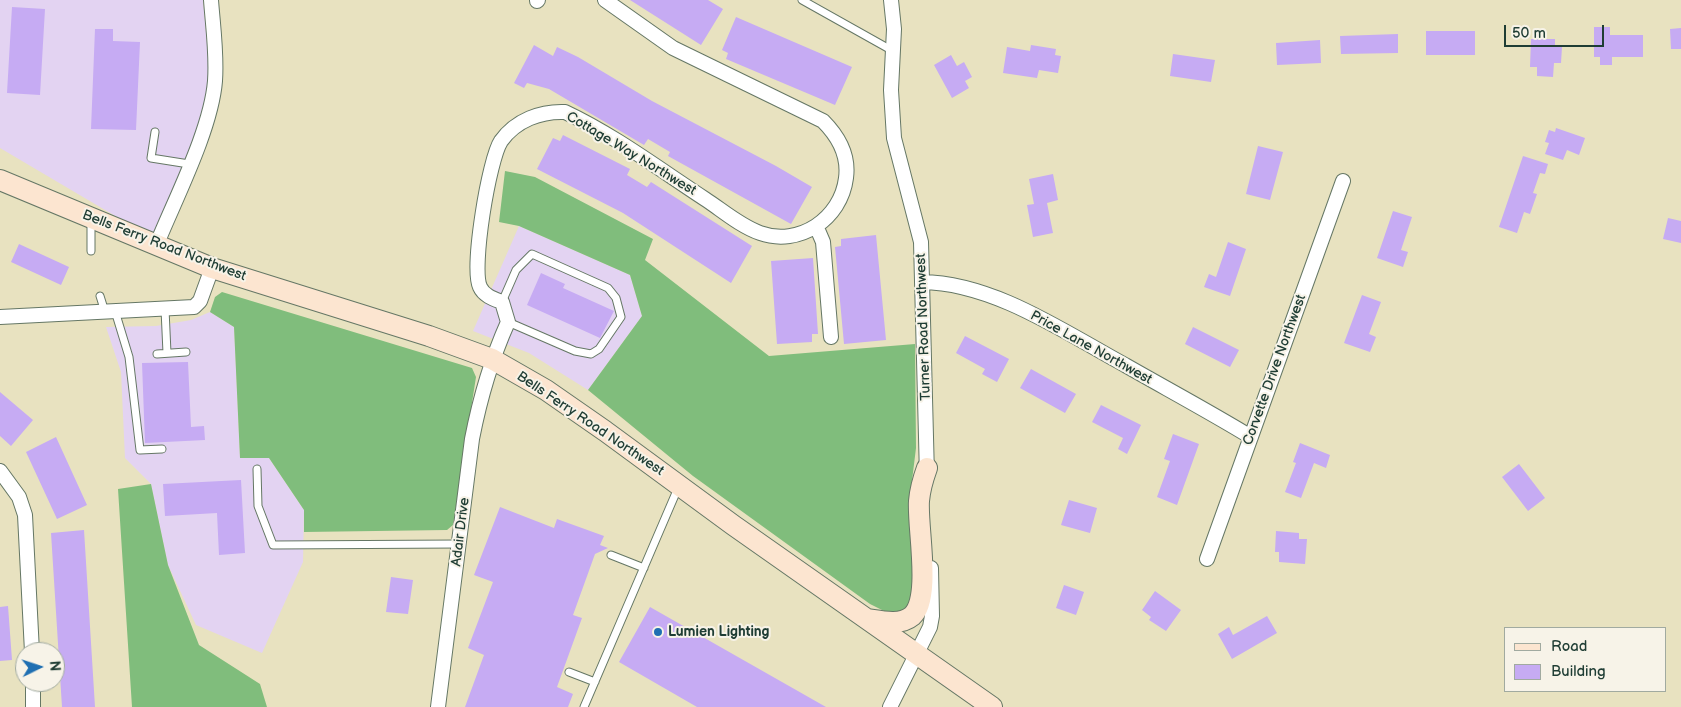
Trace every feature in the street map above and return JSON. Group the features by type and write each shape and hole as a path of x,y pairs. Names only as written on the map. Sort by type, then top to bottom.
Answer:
{"main road":[{"name":"Bells Ferry Road Northwest","path":"0,180 212,268 429,336 492,359 546,390 992,707"},
{"path":"866,619 897,622 912,616 917,610 921,598 922,578 920,488 927,468"}],"street":[{"path":"156,246 207,120 215,81 211,0"},
{"path":"605,0 673,48 812,114 834,132 844,151 848,168 845,186 841,201 817,228 823,242 831,337"},
{"name":"Turner Road Northwest","path":"890,707 927,635 932,616 922,282 918,226 894,138 892,90 894,29 891,0"},
{"name":"Cottage Way Northwest","path":"502,302 489,297 481,290 477,279 477,256 493,158 501,141 517,125 542,114 565,112 577,118 761,233 791,236 817,228"},
{"name":"Corvette Drive Northwest","path":"1207,558 1343,181"},
{"path":"0,317 194,307 200,301 212,268"},
{"name":"Price Lane Northwest","path":"922,282 961,287 987,294 1037,317 1251,437"},
{"path":"492,359 508,322 502,302"},
{"name":"Adair Drive","path":"438,707 472,439 480,398 492,359"},
{"path":"0,471 19,498 25,515 31,642"},
{"path":"33,692 33,707"}],"lane":[{"path":"802,0 894,52"},
{"path":"155,132 151,158 190,164"},
{"path":"91,219 91,251"},
{"path":"502,302 516,270 532,254 610,289 620,308 621,317 599,349 592,354 575,351 508,322"},
{"path":"100,296 110,311 129,357 140,450 162,449"},
{"path":"165,309 167,353"},
{"path":"157,354 186,352"},
{"path":"129,357 138,355"},
{"path":"257,469 258,506 273,545 459,544"},
{"path":"584,707 680,485"},
{"path":"611,555 644,568"},
{"path":"570,672 595,682"}],"shaded area":[{"path":"0,0 203,0 211,86 166,244 0,148"},
{"path":"519,226 630,275 642,316 588,390 529,353 473,331"},
{"path":"210,312 234,327 240,458 269,458 304,510 303,562 262,653 196,625 168,565 151,484 125,458 121,372 106,327 156,326 191,320"}],"green space":[{"path":"505,171 535,177 653,239 645,260 769,356 915,344 916,448 909,505 914,590 909,605 900,612 888,613 870,604 693,476 588,390 642,316 630,275 519,226 499,222"},
{"path":"222,292 472,368 476,377 453,525 447,530 304,532 304,510 269,458 240,458 234,327 210,312 215,297"},
{"path":"151,484 168,565 199,645 260,684 267,707 132,707 118,489"}],"building":[{"path":"630,0 708,0 723,9 701,45"},
{"path":"12,7 45,9 40,95 7,93"},
{"path":"736,17 852,67 835,105 726,59 728,53 722,50"},
{"path":"1594,27 1610,27 1610,35 1643,35 1643,57 1612,57 1612,65 1600,65 1600,57 1594,57"},
{"path":"1681,28 1681,49 1671,49 1670,29"},
{"path":"95,29 113,29 113,41 140,42 136,130 91,129"},
{"path":"1426,31 1475,31 1475,55 1426,55"},
{"path":"1398,34 1398,53 1341,54 1340,36"},
{"path":"1531,39 1555,39 1555,47 1562,47 1561,63 1554,63 1553,77 1537,76 1537,67 1530,67"},
{"path":"1320,40 1321,63 1277,65 1276,43"},
{"path":"534,45 553,56 557,47 578,57 652,101 812,187 791,224 668,156 670,152 648,139 644,145 549,89 527,83 524,88 514,83"},
{"path":"1031,45 1056,49 1055,55 1061,56 1058,73 1039,70 1037,78 1003,73 1007,47 1030,51"},
{"path":"1173,54 1215,60 1211,82 1170,76"},
{"path":"951,55 957,66 964,62 972,77 965,81 969,88 952,98 934,65"},
{"path":"1556,128 1585,138 1579,155 1567,150 1563,160 1545,154 1549,143 1545,142 1549,130 1555,132"},
{"path":"563,135 630,169 627,175 647,187 651,182 752,246 731,283 623,213 537,169 553,138 560,141"},
{"path":"1258,146 1283,152 1270,200 1246,194"},
{"path":"1523,156 1548,164 1545,174 1540,173 1533,193 1537,194 1530,214 1524,212 1517,233 1499,227"},
{"path":"1053,174 1058,200 1047,203 1053,233 1033,237 1027,205 1034,204 1029,179"},
{"path":"1393,211 1412,217 1401,250 1408,252 1403,267 1377,258"},
{"path":"1668,218 1681,221 1681,243 1663,239"},
{"path":"876,235 886,340 844,344 835,247 841,246 841,239"},
{"path":"1228,242 1246,249 1230,296 1204,287 1209,274 1216,277"},
{"path":"19,244 69,267 61,285 11,262"},
{"path":"813,258 818,334 812,334 812,342 777,344 771,261"},
{"path":"541,273 565,284 563,288 614,311 600,338 527,305"},
{"path":"1362,295 1381,302 1369,334 1376,337 1370,352 1344,343"},
{"path":"1193,327 1239,350 1230,367 1185,344"},
{"path":"965,336 1009,359 997,382 982,374 985,369 956,353"},
{"path":"188,362 191,427 204,426 205,440 145,443 142,363"},
{"path":"1031,369 1076,394 1065,413 1020,388"},
{"path":"0,392 33,420 11,446 0,436"},
{"path":"1101,405 1141,425 1127,454 1118,449 1123,438 1092,422"},
{"path":"1173,434 1199,444 1177,505 1157,497 1170,461 1164,459"},
{"path":"56,437 87,505 57,519 26,452"},
{"path":"1300,443 1330,455 1326,468 1314,463 1301,498 1285,492 1296,463 1293,462"},
{"path":"1519,464 1545,498 1528,511 1502,477"},
{"path":"241,480 245,553 219,555 217,513 165,516 163,484"},
{"path":"1069,500 1097,508 1090,533 1061,525"},
{"path":"500,507 554,528 557,519 604,536 600,545 608,548 595,554 573,615 582,618 557,687 573,694 568,707 465,707 484,655 468,648 493,582 474,575"},
{"path":"84,530 95,707 62,707 61,692 65,692 65,642 58,642 51,533"},
{"path":"1276,531 1299,533 1299,539 1307,539 1305,564 1279,562 1279,552 1275,552"},
{"path":"391,577 413,580 408,614 386,612"},
{"path":"1064,585 1084,592 1076,615 1056,608"},
{"path":"1155,591 1181,610 1166,631 1149,620 1151,617 1142,610"},
{"path":"8,606 12,660 0,661 0,607"},
{"path":"650,607 826,707 697,707 619,662"},
{"path":"1267,616 1277,633 1232,659 1218,634 1229,627 1233,635"}],"place":[{"name":"Lumien Lighting","path":"658,632"}]}
